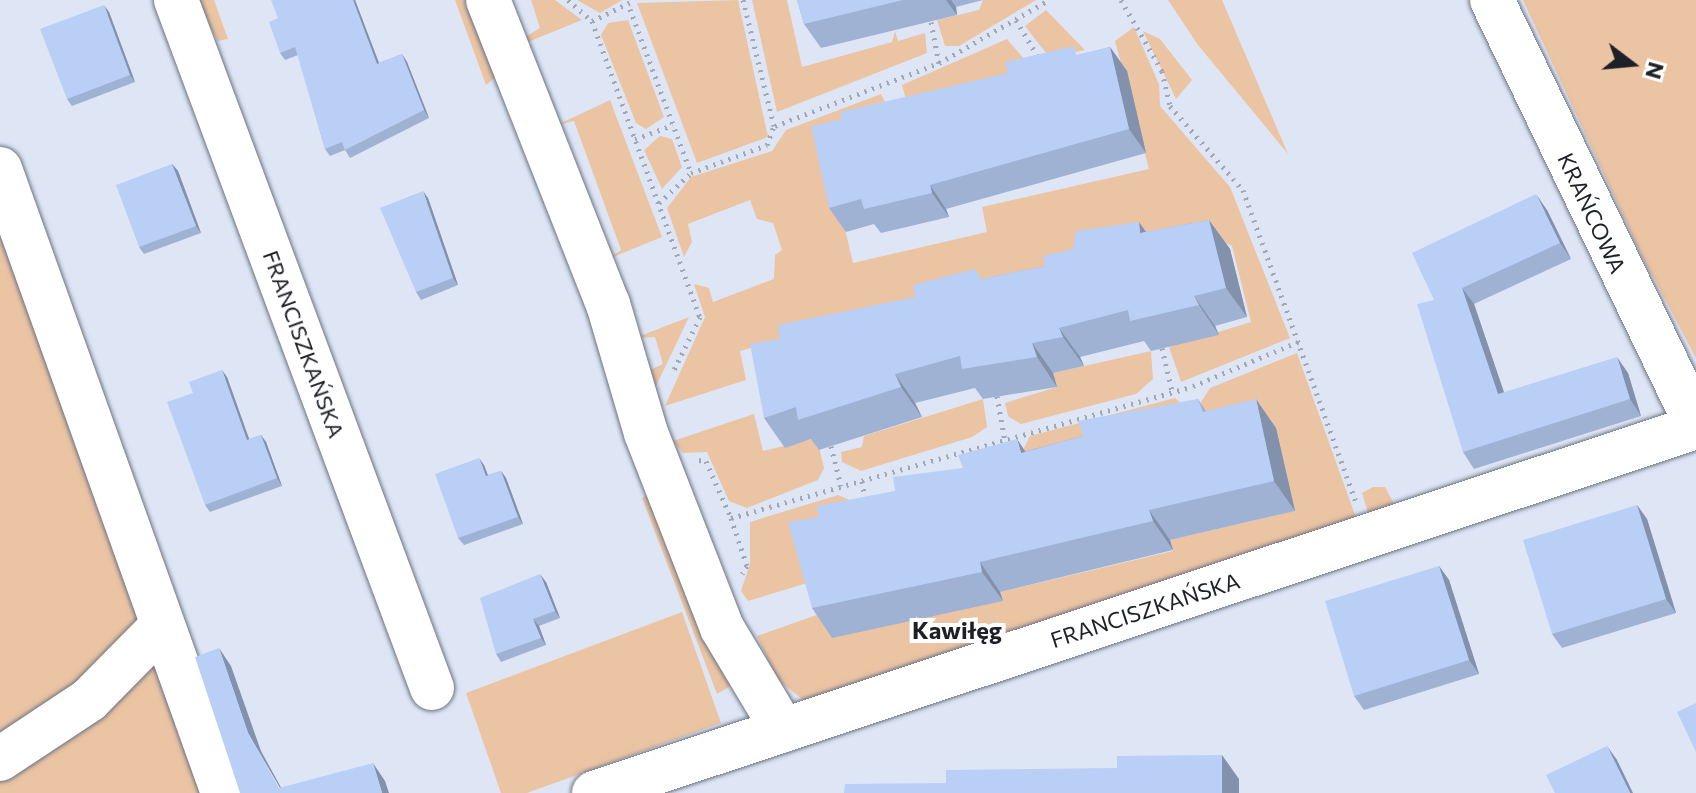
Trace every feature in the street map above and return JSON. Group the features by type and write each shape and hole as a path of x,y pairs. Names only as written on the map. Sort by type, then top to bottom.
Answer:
{"street":[{"name":"FRANCISZKAŃSKA","path":"176,0 432,688"},
{"path":"488,0 608,304 646,433 722,628 783,730"},
{"name":"KRAŃCOWA","path":"1492,0 1696,426"},
{"path":"0,169 223,793"},
{"name":"FRANCISZKAŃSKA","path":"594,793 1696,426"},
{"path":"0,759 89,700 162,626"}],"path":[{"path":"568,0 592,21 700,317 670,380"},
{"path":"592,21 630,9 635,0"},
{"path":"659,203 691,173 767,145 774,126 743,0"},
{"path":"774,126 939,63 1049,0"},
{"path":"1121,0 1162,71 1170,106 1243,190 1300,341 1367,537"},
{"path":"630,9 691,173"},
{"path":"1016,20 1044,67"},
{"path":"931,22 939,63"},
{"path":"635,139 673,125"},
{"path":"731,518 1003,437 1193,386 1300,341"},
{"path":"1162,348 1172,391"},
{"path":"1193,386 1195,402"},
{"path":"997,396 1003,437 1011,463"},
{"path":"831,446 841,486"},
{"path":"691,460 706,461 731,518 747,566 735,588"},
{"path":"862,481 869,517"}],"shaded area":[{"path":"195,0 214,0 228,39 218,41"},
{"path":"455,0 470,0 498,75 486,85"},
{"path":"531,0 555,0 582,20 528,42 522,39 540,28"},
{"path":"577,0 622,0 600,13"},
{"path":"738,0 768,137 697,163 637,3"},
{"path":"752,0 787,0 802,67 892,42 895,31 898,41 925,33 927,53 777,112"},
{"path":"983,0 1036,0 959,46 945,46 937,20 979,10"},
{"path":"1168,0 1222,0 1288,154 1198,45"},
{"path":"1523,0 1696,0 1696,358 1642,256"},
{"path":"1046,10 1085,50 1060,55 1056,66 1025,26"},
{"path":"628,20 664,117 646,129 636,123 601,35 608,23"},
{"path":"1134,27 1159,84 1160,106 1230,187 1290,338 1181,382 1169,347 1251,322 1232,246 1192,228 740,351 746,380 665,406 705,317 694,284 709,288 713,302 774,279 775,255 782,250 773,223 757,219 750,200 688,224 692,242 684,257 667,208 691,177 772,151 786,130 881,94 892,116 835,186 853,263 987,232 982,207 1149,169 1115,41"},
{"path":"1143,31 1160,39 1192,80 1176,99"},
{"path":"1007,39 1043,81 912,122 902,85"},
{"path":"610,100 662,237 608,259 621,250 574,121 555,126"},
{"path":"660,136 672,139 682,167 662,189 644,150"},
{"path":"0,209 208,793 0,793"},
{"path":"689,317 649,401 643,373 663,364 655,337 635,338"},
{"path":"1151,351 1153,379 1136,394 1021,424 1008,416 1005,403 1057,387 1053,373"},
{"path":"1297,353 1360,529 816,710 777,679 757,636 825,612 1003,601 1000,592 1173,551 1170,540 1294,511 1276,429 1209,431 1201,402 1210,388"},
{"path":"1175,398 1187,409 1019,458 1030,436"},
{"path":"983,399 987,427 972,437 861,471 842,462 841,452 862,447 864,436"},
{"path":"754,414 763,451 817,438 824,468 818,480 747,508 729,501 707,452 683,453 673,441"},
{"path":"1373,487 1385,487 1395,506 1372,526 1362,493"},
{"path":"652,492 734,684 717,694 642,498"},
{"path":"838,495 852,501 817,580 748,601 741,591 750,564 750,522"},
{"path":"682,612 721,723 527,793 501,793 466,693"}],"building":[{"path":"271,0 353,0 377,64 402,54 424,110 345,150 342,142 325,149 295,47 280,53 269,22 278,18"},
{"path":"797,0 903,0 804,24"},
{"path":"104,5 130,75 67,99 40,29"},
{"path":"1074,46 1076,55 1110,47 1129,129 930,185 932,193 864,209 861,199 829,208 811,126 842,119 840,112 1008,73 1005,62"},
{"path":"172,164 196,226 139,247 116,185"},
{"path":"423,191 453,278 416,292 380,208"},
{"path":"1536,194 1560,243 1462,288 1498,394 1617,357 1630,399 1463,452 1417,304 1434,300 1412,253"},
{"path":"1209,220 1226,288 1194,296 1199,305 1130,321 1128,310 1059,328 1063,337 1032,343 1037,357 962,369 960,356 895,374 901,387 798,420 796,407 764,418 750,344 780,339 778,325 915,297 913,285 975,269 981,279 1045,266 1043,256 1073,249 1076,231 1139,222 1140,233"},
{"path":"222,370 247,440 261,435 277,478 205,505 167,402 193,393 189,382"},
{"path":"1198,399 1203,412 1256,399 1274,481 1149,510 1153,521 980,562 982,572 812,608 788,522 819,517 816,506 895,491 893,477 963,468 958,455 1017,439 1021,453 1083,436 1078,421"},
{"path":"479,458 486,476 501,471 518,517 458,538 435,474"},
{"path":"1637,505 1666,599 1552,634 1523,540"},
{"path":"1439,566 1469,660 1354,696 1325,601"},
{"path":"540,574 555,611 533,619 541,638 496,654 480,598"},
{"path":"219,648 248,733 279,788 373,763 382,793 240,793 195,657"},
{"path":"1696,703 1696,752 1677,712"},
{"path":"1607,746 1630,793 1555,793 1546,775"},
{"path":"1222,755 1222,793 844,793 845,784 946,783 946,770 1117,768 1117,756"}],"district":[{"name":"Kawiłęg","path":"957,630"}]}
